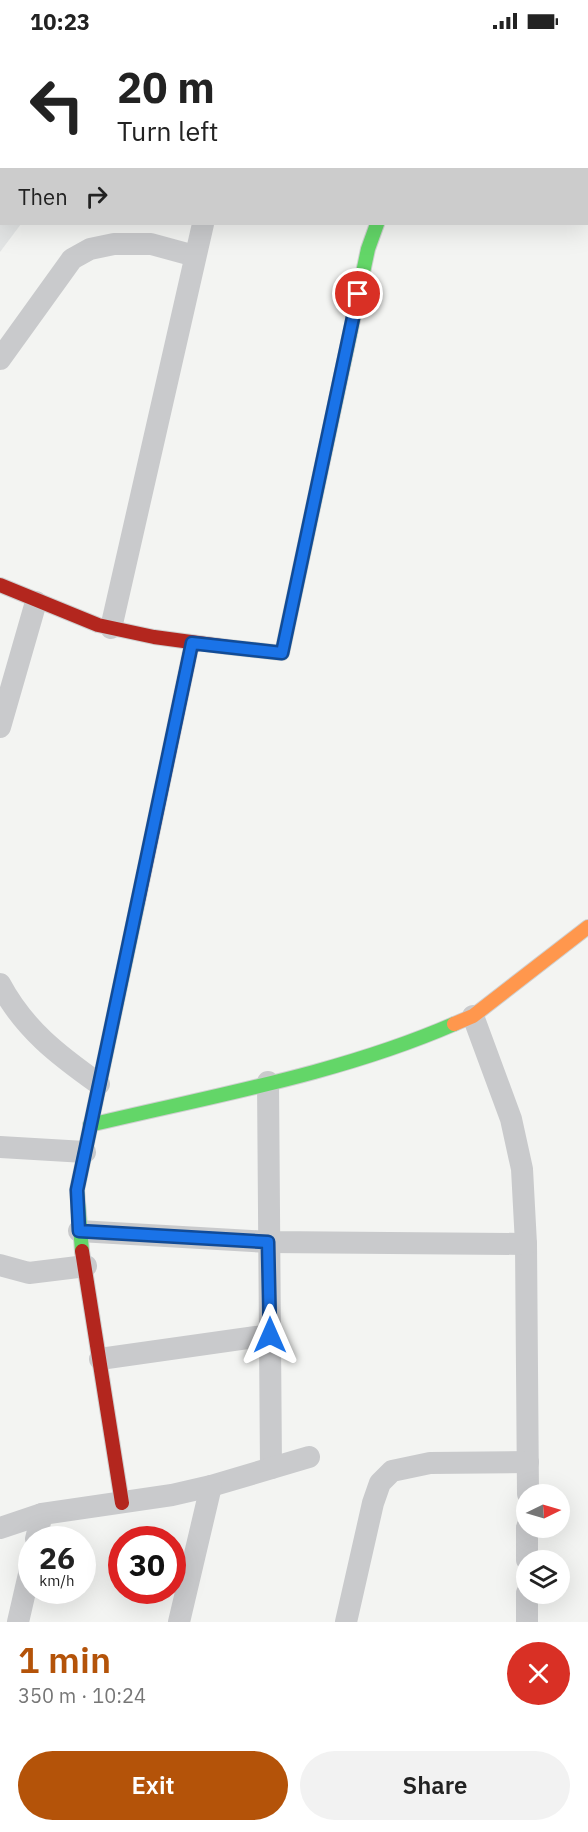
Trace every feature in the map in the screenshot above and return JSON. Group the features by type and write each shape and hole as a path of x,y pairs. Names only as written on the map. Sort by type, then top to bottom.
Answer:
{"street":[{"path":"111,628 203,225"},
{"path":"0,585 36,602 111,628 192,643 282,653 368,249 377,225"},
{"path":"0,359 72,259 90,249 114,244 151,244 195,256"},
{"path":"0,727 36,602"},
{"path":"122,1503 79,1231 77,1190 192,643"},
{"path":"90,1125 268,1082 420,1040 473,1016 586,933"},
{"path":"0,984 12,1007 53,1052 99,1084"},
{"path":"473,1016 511,1119 522,1169 526,1244 528,1484"},
{"path":"268,1082 271,1468"},
{"path":"0,1147 85,1152"},
{"path":"79,1231 268,1242 526,1244"},
{"path":"0,1265 29,1273 86,1266"},
{"path":"100,1359 270,1335"},
{"path":"0,1528 42,1514 122,1503 211,1486 309,1457"},
{"path":"346,1622 373,1503 380,1483 392,1471 430,1463 528,1462"},
{"path":"179,1622 211,1486"},
{"path":"39,1526 42,1514"},
{"path":"12,1621 18,1603"},
{"path":"527,1604 527,1622"}],"shaded area":[{"path":"0,225 20,225 0,252"}],"traffic: fast":[{"path":"228,647 282,653 368,249 377,225"},
{"path":"82,1251 77,1190 138,901"},
{"path":"90,1125 320,1070 410,1042 454,1024"}],"traffic: slow":[{"path":"454,1024 473,1016 588,927"}],"traffic: jam":[{"path":"0,585 98,625 154,637 228,647"},
{"path":"138,901 192,643"},
{"path":"82,1251 122,1503"}],"route":[{"path":"270,1335 268,1242 79,1231 77,1190 192,643 282,653 358,294"}]}
